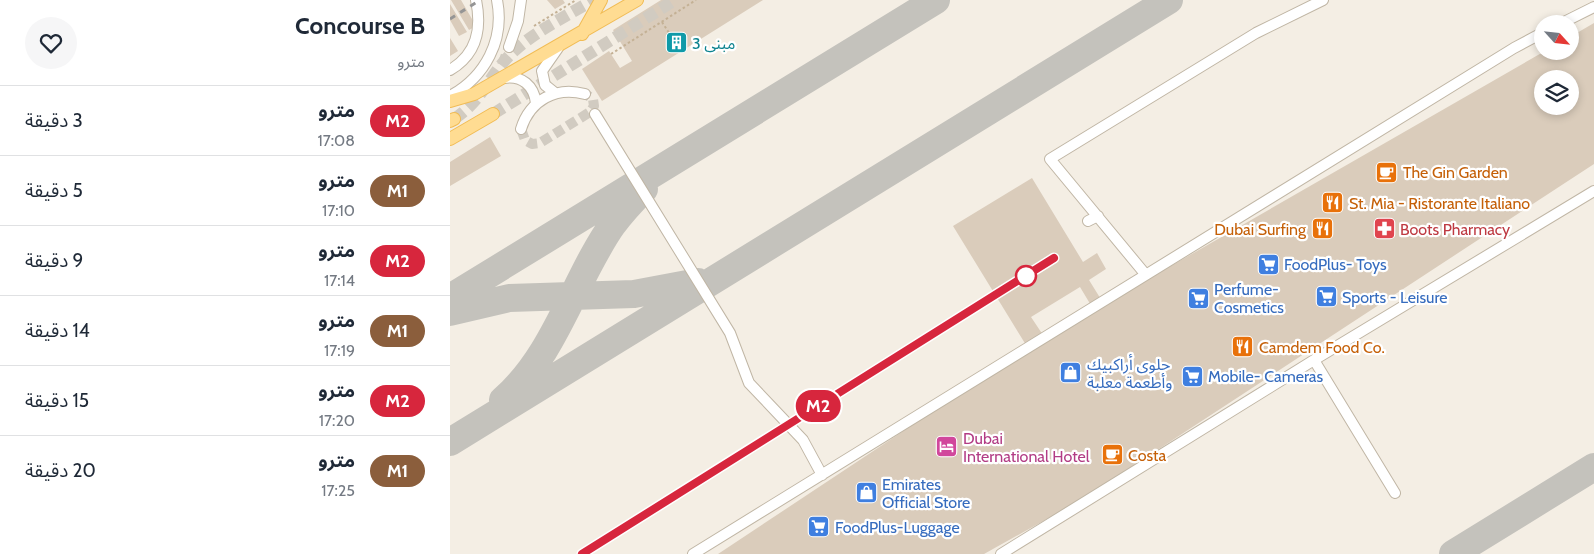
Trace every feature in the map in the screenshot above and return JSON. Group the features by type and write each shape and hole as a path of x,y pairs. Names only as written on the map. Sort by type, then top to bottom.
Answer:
{"main road":[{"path":"582,34 601,0"},
{"path":"450,101 474,94 582,34 637,0"},
{"path":"455,140 493,114"}],"lane":[{"path":"450,70 461,63 475,44 479,22 476,0"},
{"path":"450,96 472,81 494,49 499,31 498,0"},
{"path":"509,47 518,21 521,0"},
{"path":"1146,275 1093,219 1050,159 1262,30 1323,0"},
{"path":"1577,15 1594,6"},
{"path":"693,554 1534,37"},
{"path":"555,93 545,85 542,71 561,45"},
{"path":"502,78 523,80 533,90 536,103"},
{"path":"521,129 528,112 536,103 555,93 570,91 585,94"},
{"path":"595,114 725,325 738,352 749,383 803,440 822,475"},
{"path":"1001,554 1314,360 1594,191"},
{"path":"1314,360 1395,493"}],"path":[{"path":"534,26 576,0"},
{"path":"611,54 696,0"},
{"path":"662,22 671,36"}],"building":[{"path":"451,0 461,0 476,26 469,30"},
{"path":"547,0 563,0 565,3 555,9"},
{"path":"661,0 763,0 602,101 582,69 609,51 620,68 632,61 613,30"},
{"path":"450,4 467,32 459,36 450,20"},
{"path":"1594,23 1594,164 1081,500 984,554 718,554 1030,347 1534,57 1534,60 1579,60 1579,32"},
{"path":"450,38 458,51 450,56"},
{"path":"490,137 501,156 450,186 450,162"},
{"path":"1032,178 1083,262 1097,253 1106,269 1089,280 1102,301 1092,307 1080,287 1031,317 1043,335 1026,345 953,226"}],"taxiway":[{"path":"450,298 936,0"},
{"path":"450,442 1169,0"},
{"path":"503,400 537,361 551,339 599,245 616,220 644,189"},
{"path":"450,312 509,298 634,294 698,282"},
{"path":"1453,554 1594,467"}],"tunnel":[{"path":"454,119 472,103 504,61 521,45 593,0"},
{"path":"493,114 675,0"},
{"path":"502,65 509,47"},
{"path":"521,129 525,140 532,144 540,143 590,112 594,106 593,99 585,94"}],"railway":[{"path":"450,19 480,0"}],"metro line":[{"name":"M2","path":"582,554 1054,258"}],"place":[{"name":"مبنى 3","path":"676,43"},
{"name":"The Gin Garden","path":"1387,172"},
{"name":"St. Mia - Ristorante Italiano","path":"1333,203"},
{"name":"Dubai Surfing","path":"1322,229"},
{"name":"Boots Pharmacy","path":"1384,229"},
{"name":"FoodPlus- Toys","path":"1268,264"},
{"name":"Sports - Leisure","path":"1326,297"},
{"name":"Perfume- Cosmetics","path":"1198,298"},
{"name":"Camdem Food Co.","path":"1243,347"},
{"name":"حلوى أراكبيك وأطعمة معلبة","path":"1071,373"},
{"name":"Mobile- Cameras","path":"1192,376"},
{"name":"Dubai International Hotel","path":"947,447"},
{"name":"Costa","path":"1112,455"},
{"name":"Emirates Official Store","path":"866,493"},
{"name":"FoodPlus-Luggage","path":"819,527"}]}
